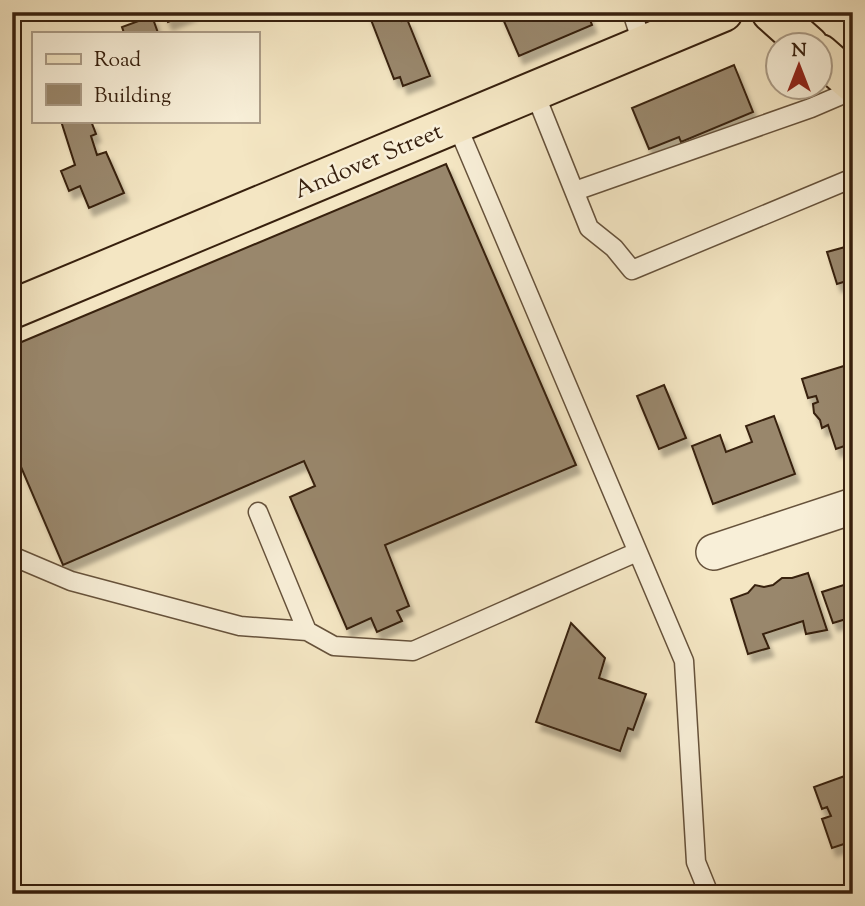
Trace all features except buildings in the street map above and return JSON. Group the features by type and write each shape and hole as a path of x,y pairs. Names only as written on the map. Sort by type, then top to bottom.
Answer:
{"main road":[{"name":"Andover Street","path":"12,309 534,90 637,29 723,12"},
{"path":"771,12 793,32"},
{"path":"834,66 853,83"}],"street":[{"path":"714,552 853,506"}],"lane":[{"path":"534,90 589,228 614,248 632,270 853,178"},
{"path":"575,191 811,108 853,90"},
{"path":"456,123 684,661 696,862 709,894"},
{"path":"258,512 307,631"},
{"path":"12,556 71,580 240,626 307,631 334,646 412,651 637,552"}]}
